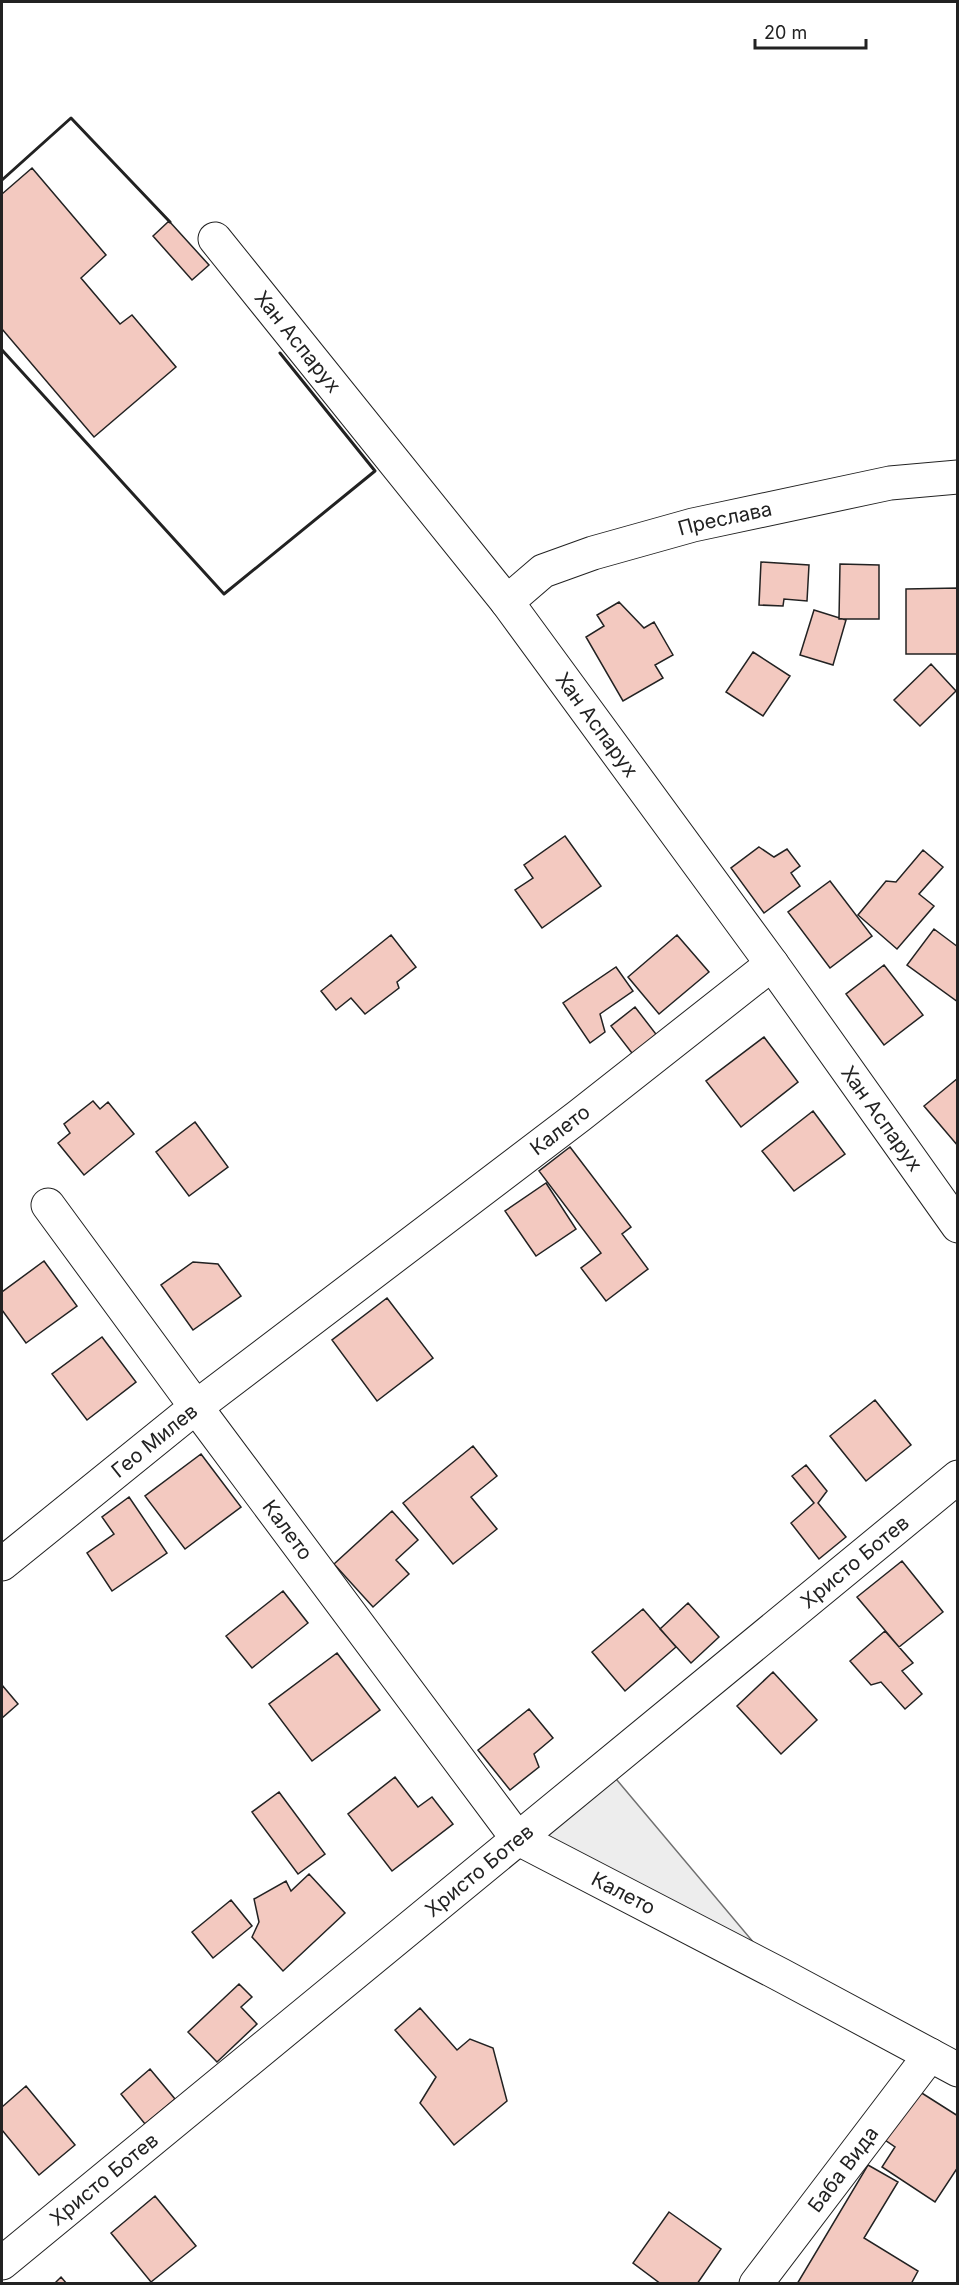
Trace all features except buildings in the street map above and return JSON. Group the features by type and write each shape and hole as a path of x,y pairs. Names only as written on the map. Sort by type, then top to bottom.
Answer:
{"street":[{"name":"Хан Аспарух","path":"215,239 507,602 772,964 957,1226"},
{"name":"Преслава","path":"507,602 543,571 615,547 693,525 890,483 957,477"},
{"name":"Калето","path":"772,964 579,1116 196,1407 517,1838 944,2062"},
{"name":"Гео Милев","path":"2,1564 196,1407 48,1204"},
{"name":"Христо Ботев","path":"2,2263 957,1477"},
{"name":"Баба Вида","path":"756,2283 944,2062"}],"shaded area":[{"path":"606,1767 781,1975 517,1838"}],"wall":[{"path":"2,180 71,118 170,222"},
{"path":"2,350 224,594 375,471 280,353"}]}
